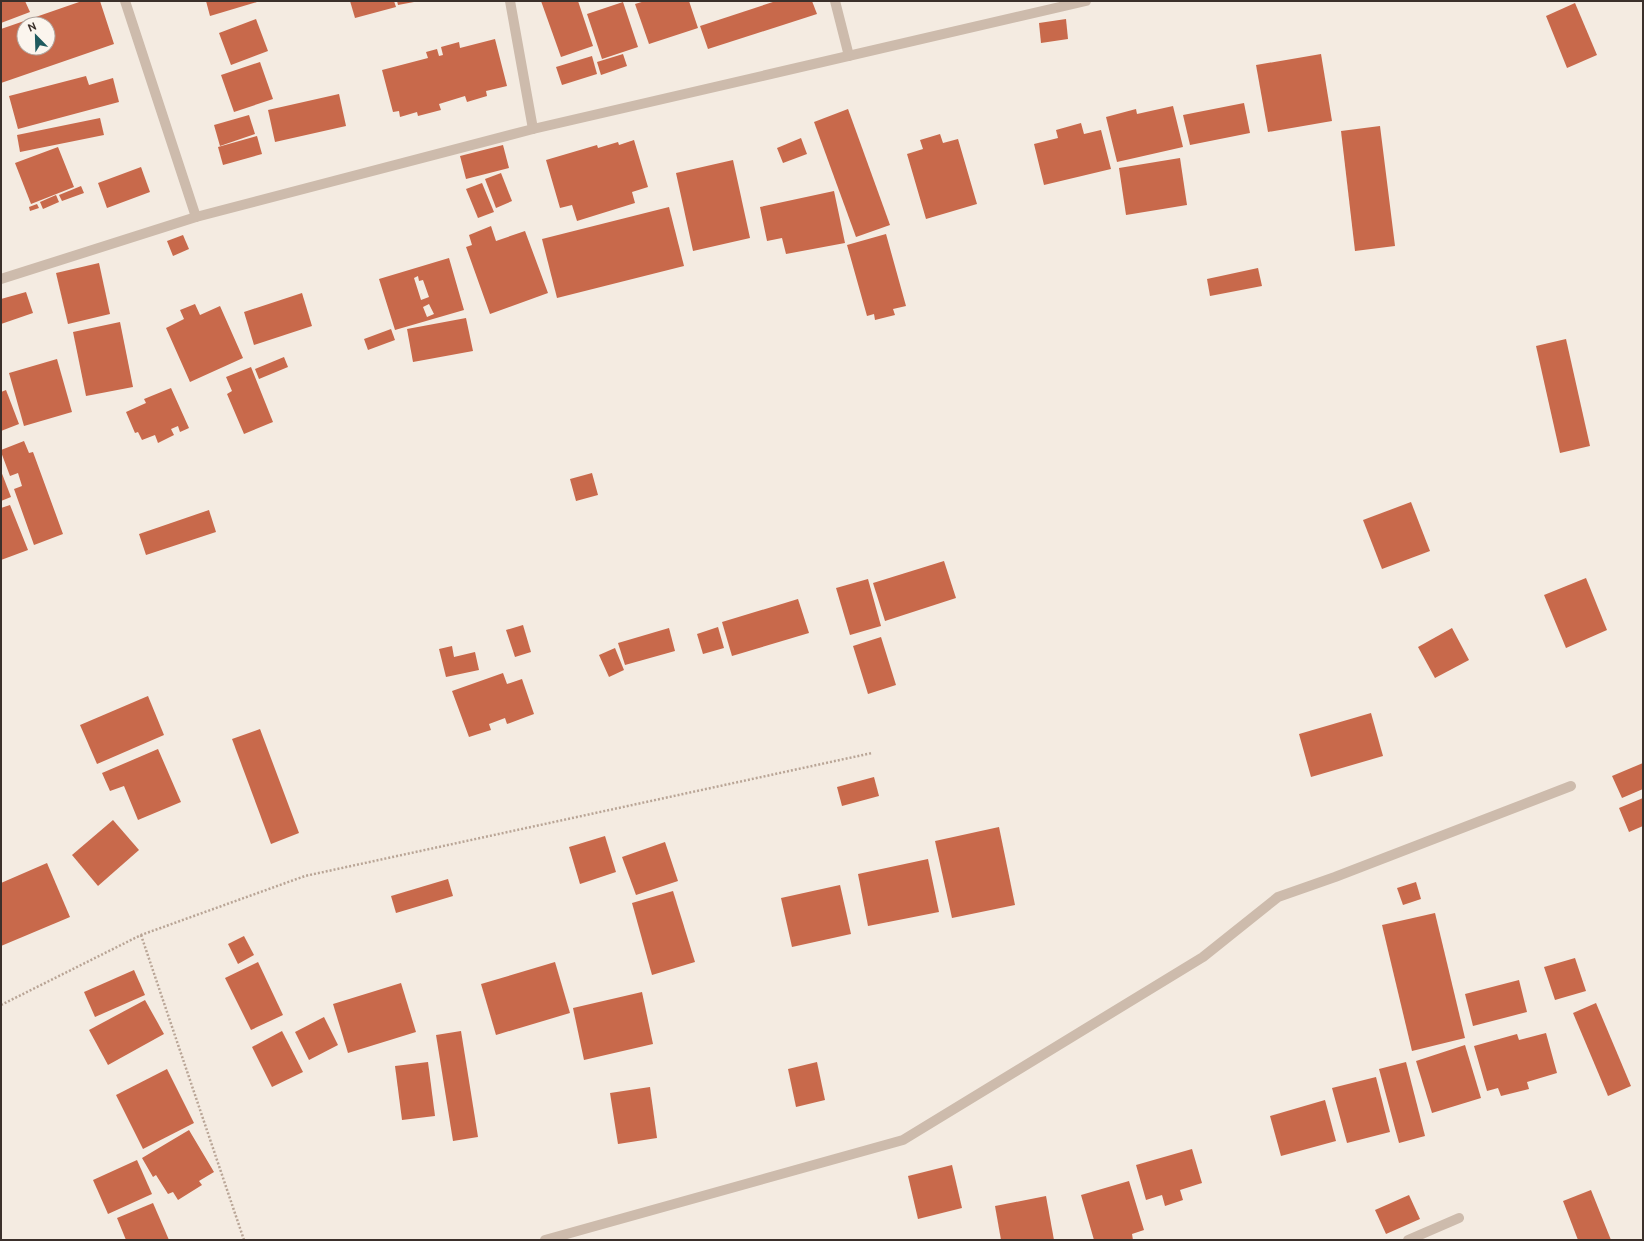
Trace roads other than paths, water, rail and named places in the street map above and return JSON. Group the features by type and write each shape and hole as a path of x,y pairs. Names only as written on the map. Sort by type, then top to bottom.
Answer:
{"street":[{"path":"125,1 196,217"},
{"path":"510,1 533,129"},
{"path":"835,1 849,56"},
{"path":"1,280 196,217 533,129 1086,1"},
{"path":"545,1240 903,1140 1204,957 1278,897 1335,877 1571,786"},
{"path":"1408,1240 1459,1218"}]}
